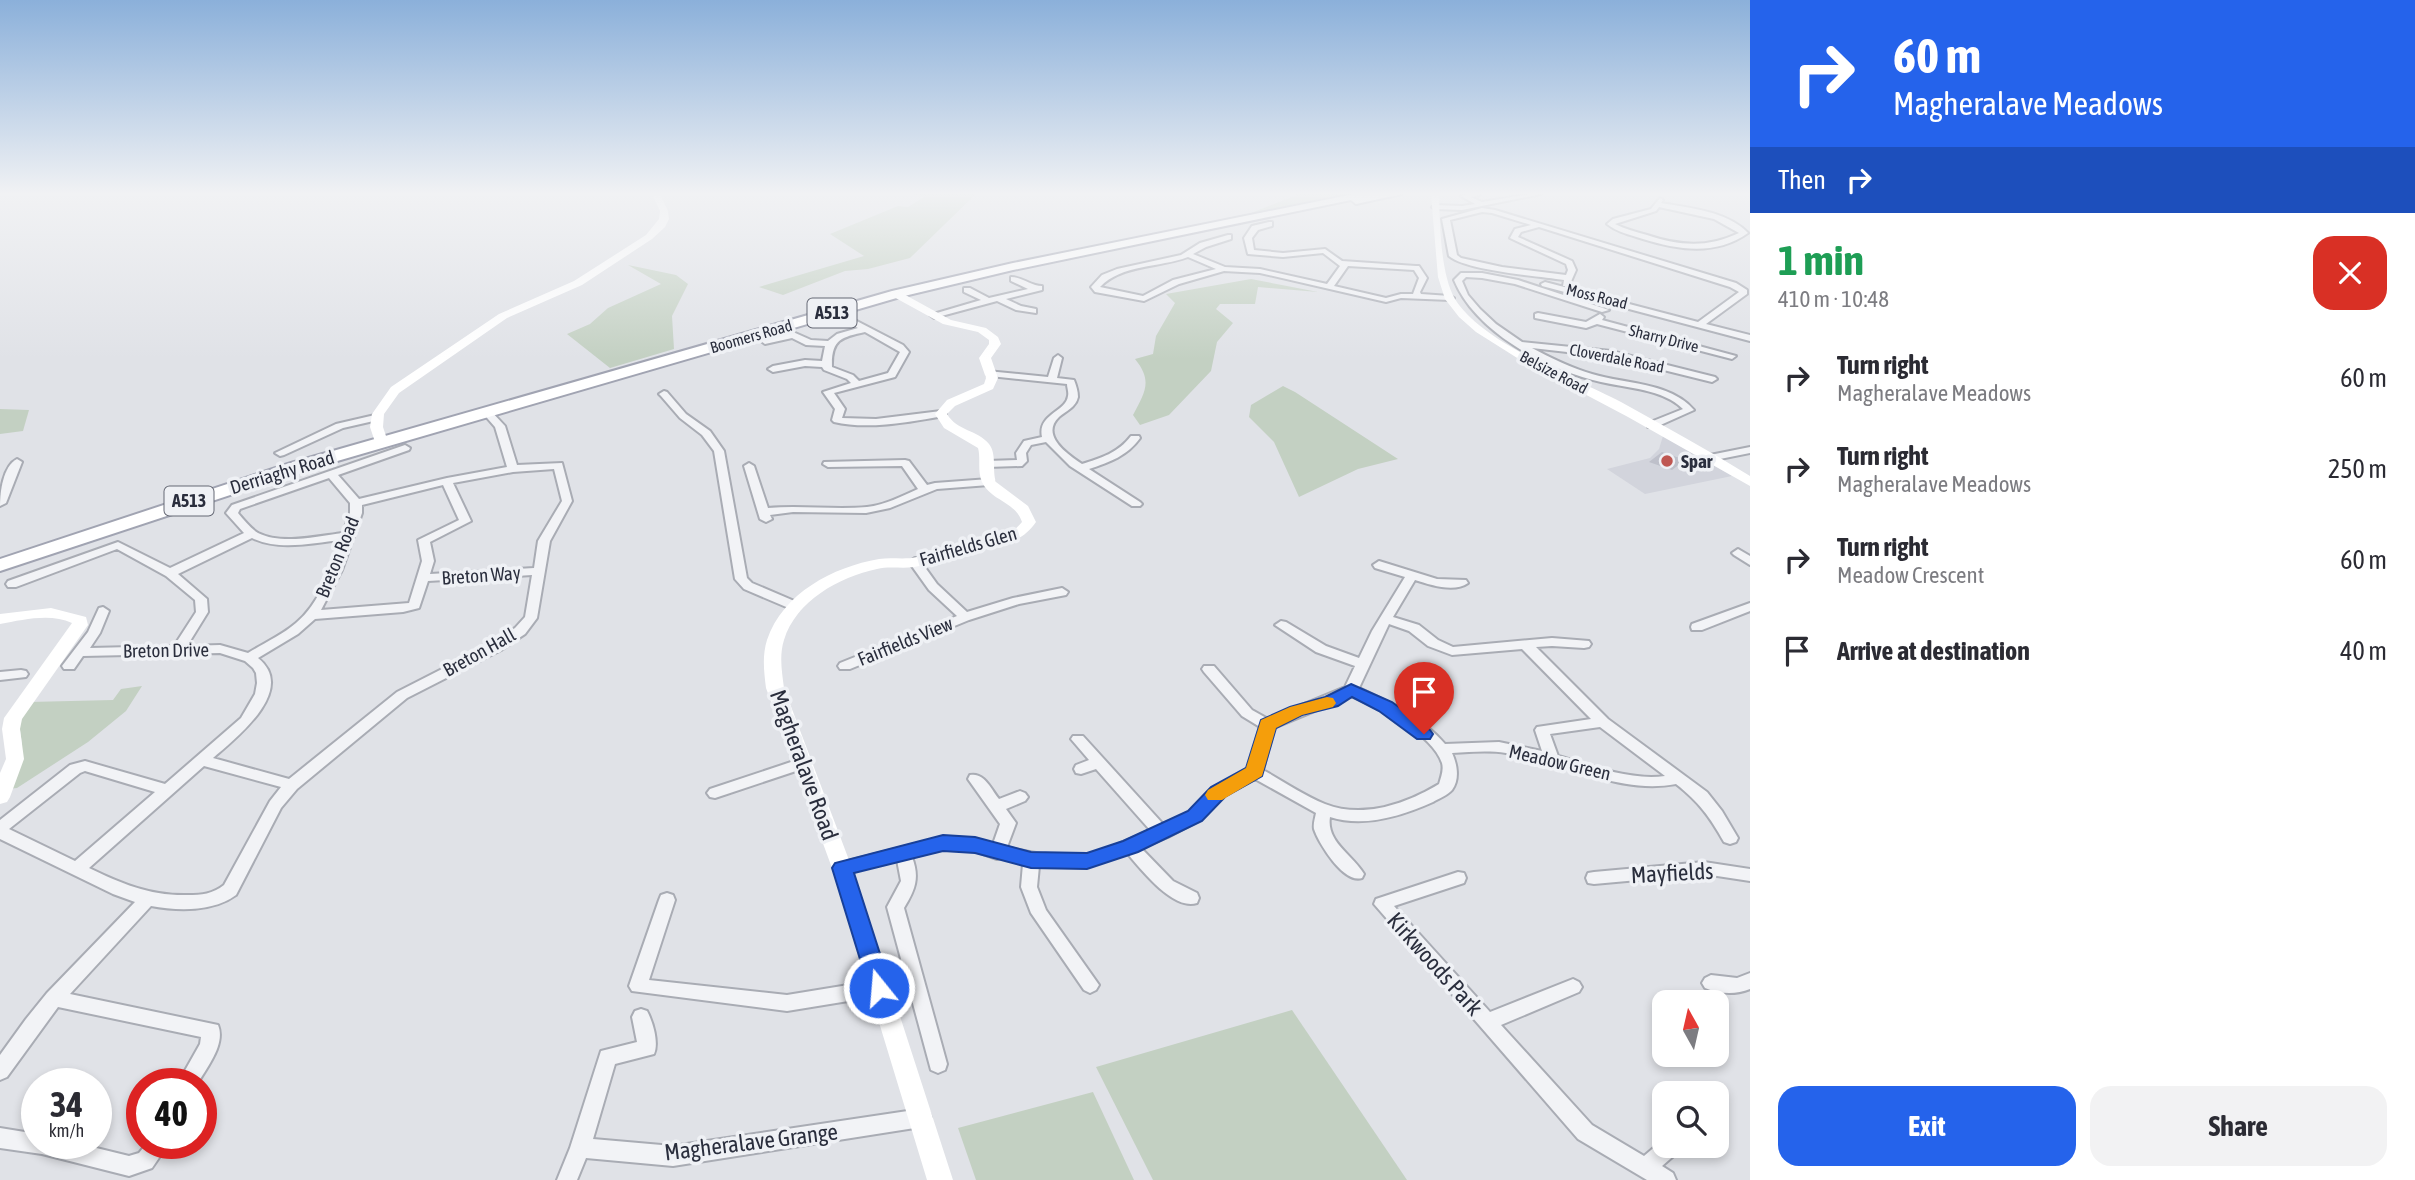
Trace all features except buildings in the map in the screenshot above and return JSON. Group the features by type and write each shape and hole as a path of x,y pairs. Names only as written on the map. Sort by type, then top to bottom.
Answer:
{"main road":[{"name":"Boomers Road","path":"381,442 896,294 986,272 1100,249"},
{"name":"Derriaghy Road","path":"0,565 196,499 381,442"}],"street":[{"path":"381,442 375,431 375,418 384,401 395,390 503,316 578,283 630,249"},
{"path":"1196,249 1188,255 1120,271 1105,277 1095,287 1098,290 1144,299 1176,282 1224,269 1260,271 1386,300 1401,296 1450,298 1443,280 1440,249"},
{"path":"1251,249 1253,254 1283,255 1320,250 1343,263 1416,268 1423,278 1416,292 1417,300 1433,303 1441,308"},
{"path":"1454,249 1456,258 1502,270 1569,278"},
{"path":"1538,249 1569,263 1572,270 1565,288"},
{"path":"1611,249 1733,285 1744,292 1701,324"},
{"path":"1188,255 1224,269"},
{"path":"1212,264 1227,259"},
{"path":"1329,287 1343,263"},
{"name":"Moss Road","path":"1442,263 1565,288 1750,338"},
{"path":"1605,310 1533,287 1487,276 1459,277 1460,292 1464,298 1521,344 1568,369 1675,398 1689,410 1652,425"},
{"path":"1164,277 1176,282"},
{"path":"934,315 1037,288 1016,282"},
{"path":"967,290 986,300"},
{"path":"859,385 850,377 827,368 826,364 829,344 854,323 905,352 892,375 859,385 828,392 840,409 838,420 880,424 916,415 941,414 951,403 989,386 992,378 985,358 995,344 992,336 934,315 896,294"},
{"path":"997,298 1033,311"},
{"name":"Belsize Road","path":"1450,298 1465,316 1491,336 1750,482"},
{"name":"Sharry Drive","path":"1596,321 1613,300"},
{"name":"Sharry Drive","path":"1538,316 1576,325 1596,321 1732,356"},
{"path":"773,341 793,335 809,343 829,344"},
{"name":"Cloverdale Road","path":"1521,344 1611,354 1712,379"},
{"path":"1052,380 1058,358"},
{"path":"773,369 787,370 810,363 826,364"},
{"path":"990,373 1071,382 1073,396 1069,405 1052,418 1046,432 1048,439 1080,468 1138,505"},
{"path":"671,396 683,416 706,433 719,452 741,579 758,592 795,606"},
{"path":"486,411 500,426 513,469"},
{"path":"749,466 765,516 793,509 866,510 950,484 989,482 986,451 981,442 948,425 941,414"},
{"name":"Derriaghy Road","path":"288,452 353,421 375,418"},
{"path":"1080,468 1118,455 1129,448 1135,438"},
{"path":"987,464 1018,464 1022,461 1023,448 1028,443 1048,439"},
{"path":"347,536 280,540 252,534 232,513 236,507 405,450"},
{"path":"1710,458 1750,450"},
{"path":"0,503 17,462"},
{"path":"826,464 905,463 926,490"},
{"name":"Breton Hall","path":"292,785 408,691 496,647 520,631 531,618 544,541 568,495 558,465 513,469 447,481 356,503"},
{"name":"Breton Road","path":"251,657 291,633 311,615 333,575 356,513 356,503 332,475"},
{"path":"311,615 415,605 428,561 424,540 465,522 447,481"},
{"name":"Fairfields Glen","path":"795,606 823,584 856,570 880,564 915,562 939,553 1009,538 1023,531 1029,522 1027,513 989,482"},
{"path":"170,573 252,534"},
{"path":"19,584 118,545 170,573 201,599 202,612 178,649"},
{"path":"1738,553 1750,561"},
{"name":"Fairfields View","path":"915,562 933,587 965,617"},
{"path":"1379,565 1436,583 1462,583"},
{"name":"Breton Way","path":"423,578 538,571"},
{"path":"842,868 943,843 975,845 1031,860 1087,861 1162,833 1195,816 1218,792 1255,772 1268,725 1296,711 1331,701 1351,690 1386,619 1412,576"},
{"name":"Fairfields View","path":"845,666 965,617 1017,601 1062,592"},
{"name":"Magheralave Road","path":"795,606 778,629 771,653 775,688 842,868 940,1180"},
{"path":"1697,627 1750,607"},
{"name":"Breton Drive","path":"69,666 94,633 103,611"},
{"path":"0,620 47,614 64,615 80,621 80,625 13,718 11,729 15,760 0,797"},
{"path":"1386,619 1414,628 1433,643 1452,651 1567,642 1580,650"},
{"path":"1281,625 1362,664"},
{"path":"1525,644 1603,722 1702,796 1732,834"},
{"name":"Breton Drive","path":"80,652 220,649 251,657"},
{"path":"76,869 246,721 259,704 263,691 262,671 251,657"},
{"path":"0,676 21,674"},
{"path":"1211,675 1247,713 1268,725"},
{"path":"1255,772 1324,810 1373,817 1429,799 1446,787 1451,768 1442,749 1395,713 1351,690"},
{"path":"1552,759 1542,730 1603,722"},
{"path":"1078,738 1162,833"},
{"name":"Meadow Green","path":"1442,749 1508,748 1636,779 1663,783 1676,779"},
{"path":"168,790 86,766 75,769 0,830 146,901 203,901 223,897 230,890 275,805 292,785 202,761"},
{"path":"1081,769 1099,762"},
{"path":"715,793 803,763"},
{"path":"975,779 1008,824 997,853"},
{"path":"997,806 1020,797"},
{"path":"1324,810 1321,827 1336,854 1356,874"},
{"path":"1130,846 1167,886 1191,898"},
{"path":"902,853 910,871 910,884 895,907 938,1064"},
{"path":"1031,860 1029,887 1039,913 1090,985"},
{"name":"Mayfields","path":"1594,878 1704,868 1750,874"},
{"name":"Kirkwoods Park","path":"1458,878 1382,904 1585,1132 1666,1180"},
{"path":"667,900 638,986 787,1003 879,988"},
{"path":"0,1071 19,1041 53,998 146,901"},
{"path":"1712,983 1737,986 1750,981"},
{"name":"Kirkwoods Park","path":"1487,1022 1573,986"},
{"path":"53,998 211,1031 209,1045 196,1068"},
{"path":"567,1180 580,1148 608,1058 647,1048 641,1017"},
{"name":"Magheralave Grange","path":"580,1148 673,1156 921,1118"},
{"path":"0,1138 42,1143 129,1166 147,1159"},
{"path":"1647,1167 1657,1158"}],"shaded area":[{"path":"1663,436 1732,476 1645,494 1607,469 1650,458 1659,449"}],"green space":[{"path":"853,249 919,249 910,258 868,269 845,271 783,295 759,287 864,256"},
{"path":"628,265 676,275 688,284 672,316 674,349 610,368 567,334 590,324 608,308 661,284"},
{"path":"1251,279 1318,292 1258,287 1255,304 1220,304 1216,309 1233,323 1217,342 1211,371 1169,415 1140,425 1133,415 1144,393 1145,380 1135,359 1153,354 1156,336 1175,303 1166,294"},
{"path":"1283,386 1398,459 1358,469 1299,497 1274,442 1249,417 1251,405"},
{"path":"0,409 29,410 23,431 0,434"},
{"path":"142,686 126,711 88,742 17,788 7,789 19,763 22,744 19,723 29,702 113,700 121,689"},
{"path":"1292,1010 1407,1180 1153,1180 1096,1067"},
{"path":"1093,1092 1134,1180 976,1180 958,1128"}],"slow traffic":[{"path":"1215,795 1255,772 1268,725 1296,711 1327,703"}],"place":[{"name":"Spar","path":"1667,461"}],"route":[{"path":"879,988 842,868 943,843 975,845 1031,860 1087,861 1130,846 1195,816 1218,792 1255,772 1268,725 1296,711 1331,701 1351,690 1385,707 1424,734"}]}
